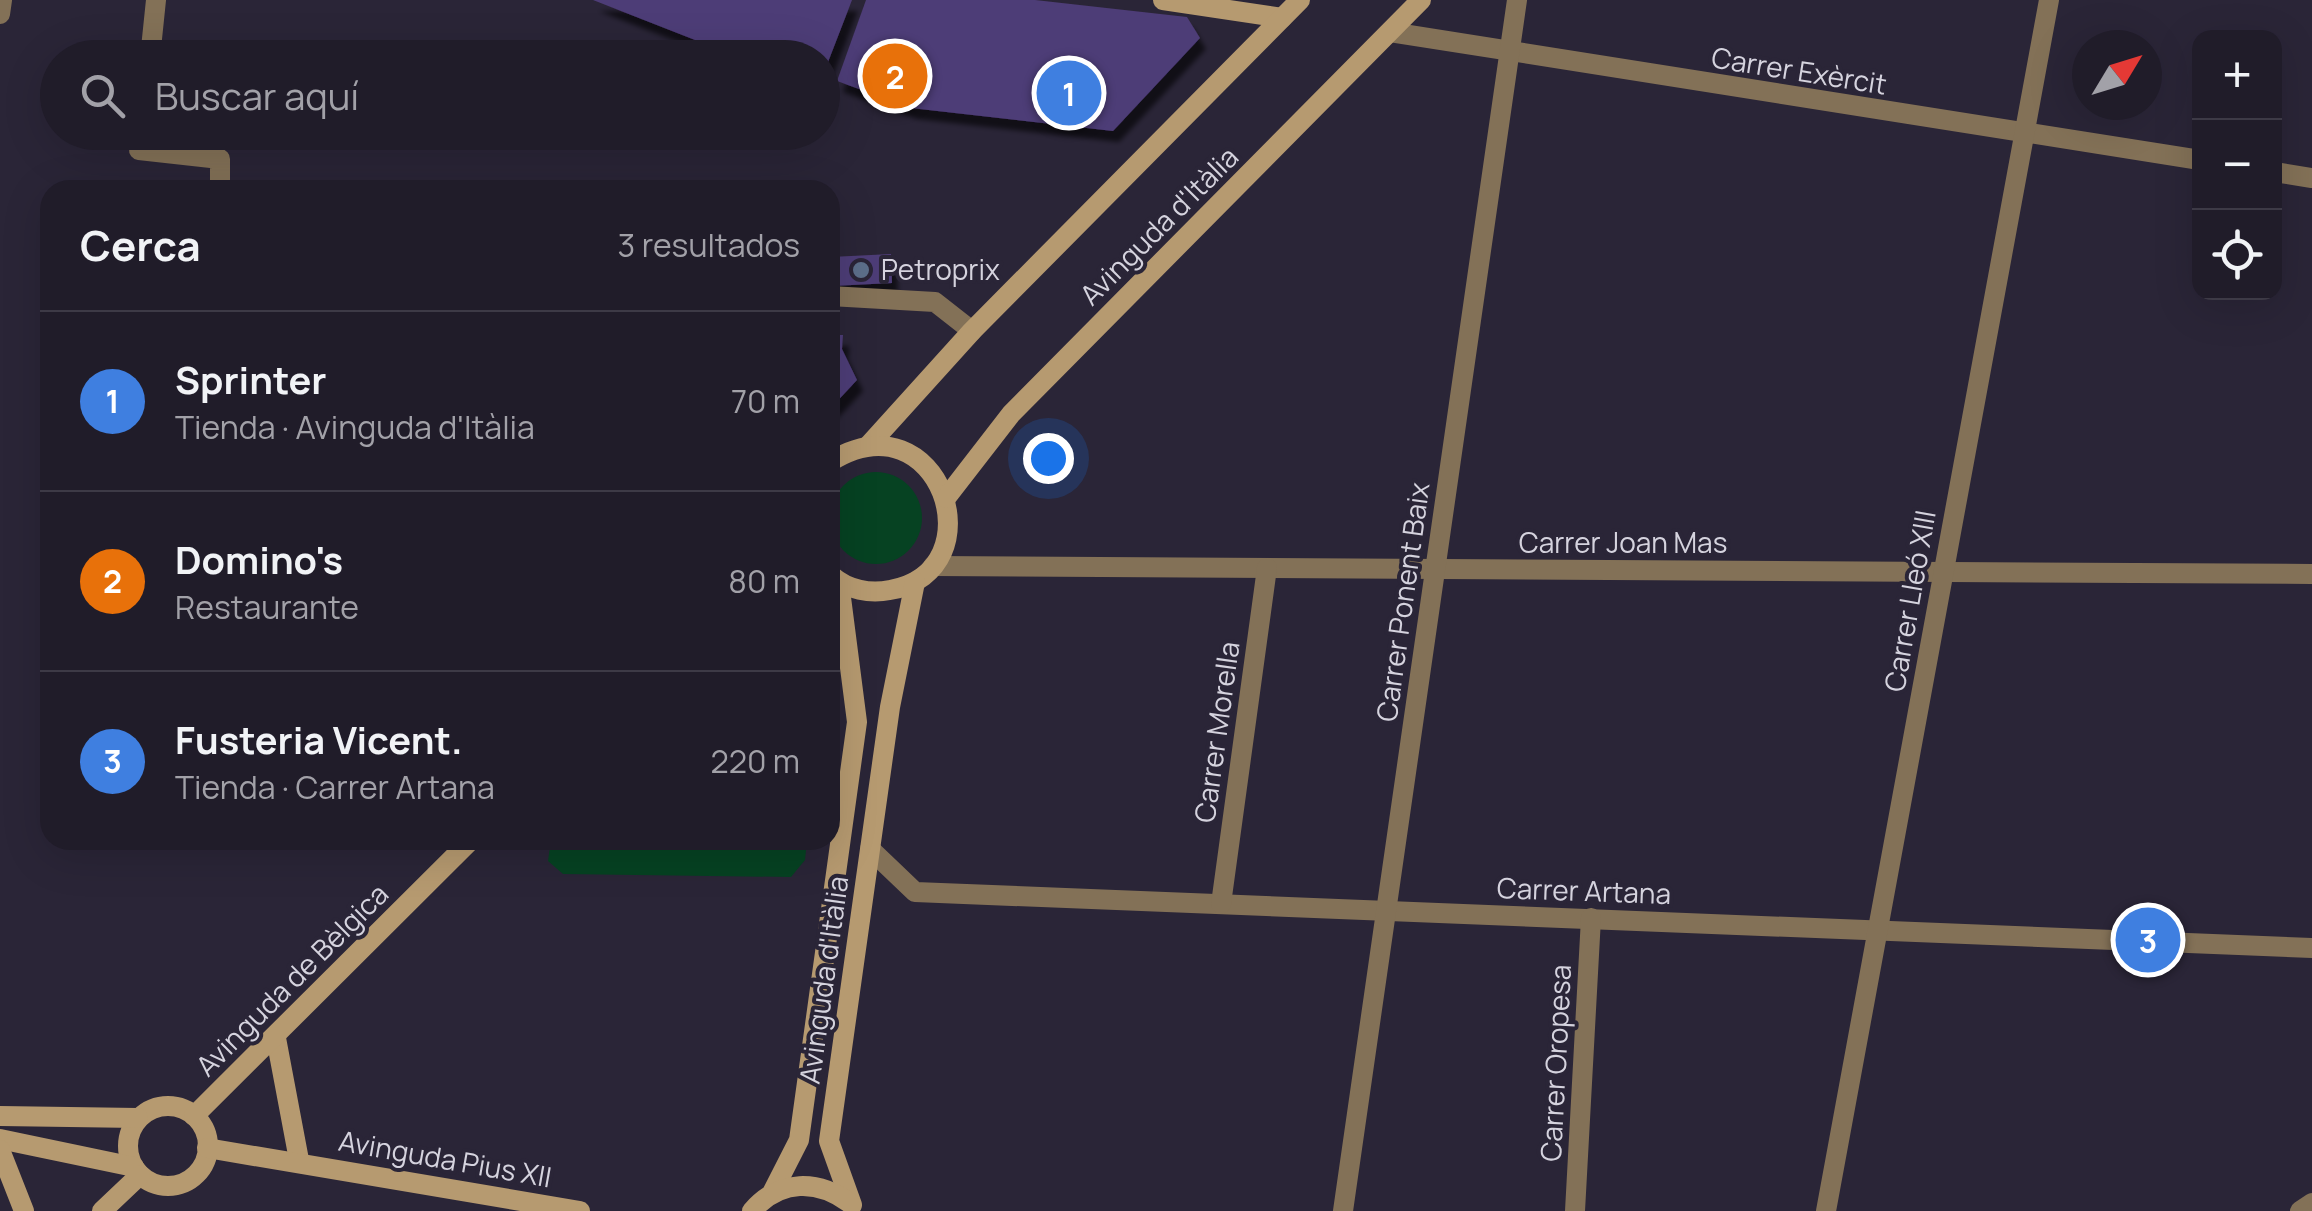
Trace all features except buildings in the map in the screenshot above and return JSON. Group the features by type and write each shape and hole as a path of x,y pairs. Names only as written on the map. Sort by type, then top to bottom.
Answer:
{"main road":[{"path":"1163,0 1282,18"},
{"path":"840,458 868,446 972,332 1300,0"},
{"name":"Avinguda d'Itàlia","path":"946,498 1011,414 1421,0"},
{"path":"840,581 877,592 915,582 933,566 947,533 946,498 935,475 917,458 894,448 868,446"},
{"name":"Avinguda d'Itàlia","path":"854,1208 829,1140 890,707 915,582"},
{"name":"Avinguda d'Itàlia","path":"840,616 857,722 840,847"},
{"name":"Avinguda de Bèlgica","path":"194,1116 461,850"},
{"name":"Avinguda d'Itàlia","path":"772,1193 800,1140 840,850"},
{"name":"Avinguda Pius XII","path":"276,1038 300,1160"},
{"path":"0,1116 138,1118 162,1106 175,1106 194,1116 205,1130 208,1148 202,1169 180,1184 154,1184 137,1171 0,1138"},
{"path":"137,1171 128,1142 138,1118"},
{"name":"Avinguda Pius XII","path":"208,1148 300,1160 580,1211"},
{"path":"0,1150 13,1173 24,1211"},
{"path":"102,1211 137,1171"},
{"path":"752,1211 772,1193 814,1185 834,1192 854,1208"}],"street":[{"path":"0,14 2,0"},
{"path":"152,40 156,0"},
{"name":"Carrer Ponent Baix","path":"1343,1211 1517,0"},
{"name":"Carrer Lleó XIII","path":"1826,1211 2049,0"},
{"name":"Carrer Exèrcit","path":"1390,32 1509,54 2192,159"},
{"path":"180,150 220,159 220,180"},
{"path":"2282,173 2312,178"},
{"path":"840,297 935,302 972,332"},
{"name":"Carrer Joan Mas","path":"933,566 2312,574"},
{"name":"Carrer Morella","path":"1221,904 1267,568"},
{"name":"Carrer Artana","path":"870,849 915,892 2312,948"},
{"name":"Carrer Oropesa","path":"1575,1211 1591,918"},
{"path":"2300,1211 2312,1203"}],"green space":[{"path":"858,475 894,475 909,485 921,509 919,536 909,551 894,561 858,561 840,547 840,489"},
{"path":"550,850 806,850 805,860 791,877 563,874 548,861"}],"place":[{"name":"Domino's","path":"895,76"},
{"name":"Sprinter","path":"1069,93"},
{"name":"Petroprix","path":"861,270"},
{"name":"Fusteria Vicent.","path":"2148,940"}]}
